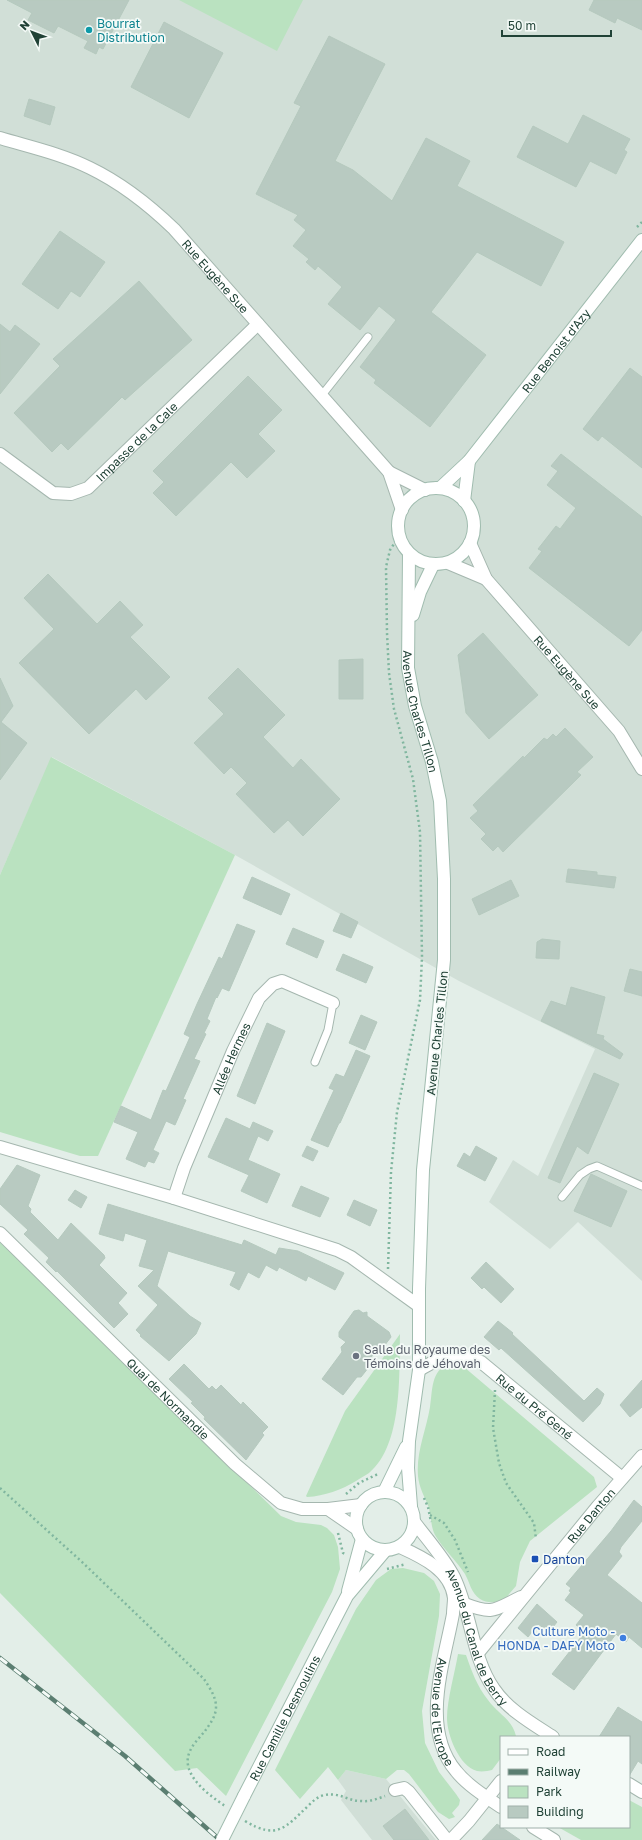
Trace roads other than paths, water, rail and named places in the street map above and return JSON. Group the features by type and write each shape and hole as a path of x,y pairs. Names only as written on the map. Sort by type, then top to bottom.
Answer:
{"street":[{"name":"Rue Eugène Sue","path":"0,138 57,155 90,168 149,206 174,229 389,472 402,510"},
{"name":"Rue Benoist d'Azy","path":"440,488 469,460 642,240"},
{"name":"Impasse de la Cale","path":"0,454 53,493 71,494 88,488 258,324"},
{"path":"464,501 469,460"},
{"name":"Rue Eugène Sue","path":"389,472 425,490"},
{"path":"440,488 453,493 464,501 474,521 473,532 470,543 463,552 448,562 433,564 420,561 409,554 399,536 397,526 402,510 411,497 425,490 440,488"},
{"name":"Rue Eugène Sue","path":"470,543 486,579 619,731 642,769"},
{"name":"Avenue Charles Tillon","path":"409,554 408,668 415,706 432,762 440,801 445,918 444,960 423,1170 419,1306 419,1370 409,1441 408,1468 411,1506"},
{"name":"Rue Eugène Sue","path":"448,562 486,579"},
{"name":"Avenue Charles Tillon","path":"409,628 420,592 433,564"},
{"name":"Allée Hermes","path":"174,1198 184,1168 233,1051 259,998 272,984 282,981 333,1003"},
{"path":"0,1147 174,1198 338,1250 392,1289 419,1306"},
{"name":"Quai de Normandie","path":"0,1233 232,1461 281,1503 302,1509 328,1509 361,1505"},
{"name":"Rue du Pré Gené","path":"419,1370 438,1359 451,1354 468,1357 480,1362 622,1478"},
{"name":"Avenue Charles Tillon","path":"384,1492 395,1473 409,1441"},
{"name":"Rue Danton","path":"478,1653 622,1478 642,1456"},
{"path":"328,1509 359,1534 372,1547 385,1551 400,1547 413,1533 415,1523 411,1506 400,1495 384,1492 371,1495 361,1505 356,1521 359,1534"},
{"name":"Avenue du Canal de Berry","path":"415,1523 445,1562 454,1577 465,1604 478,1653 487,1677 494,1690 537,1733 549,1736"},
{"name":"Rue Camille Desmoulins","path":"347,1596 359,1534"},
{"name":"Avenue de l'Europe","path":"400,1547 434,1566 449,1584 454,1598 453,1614 436,1713 439,1740 447,1759 456,1772 500,1806"},
{"name":"Rue Camille Desmoulins","path":"222,1840 347,1596 385,1551"},
{"name":"Rue Danton","path":"465,1604 479,1610 491,1612 525,1595"},
{"path":"451,1840 500,1782"},
{"path":"630,1785 642,1792"},
{"path":"395,1790 404,1788 409,1792 448,1840"},
{"path":"535,1828 554,1840"}],"lane":[{"path":"322,395 368,338"},
{"path":"315,1062 328,1030 333,1003"},
{"path":"562,1197 580,1175 597,1166 642,1186"}],"railway":[{"path":"0,1658 125,1756 220,1840"}],"place":[{"name":"Bourrat Distribution","path":"89,30"},
{"name":"Salle du Royaume des Témoins de Jéhovah","path":"356,1356"},
{"name":"Danton","path":"535,1559"},
{"name":"Culture Moto - HONDA - DAFY Moto","path":"623,1638"}]}
